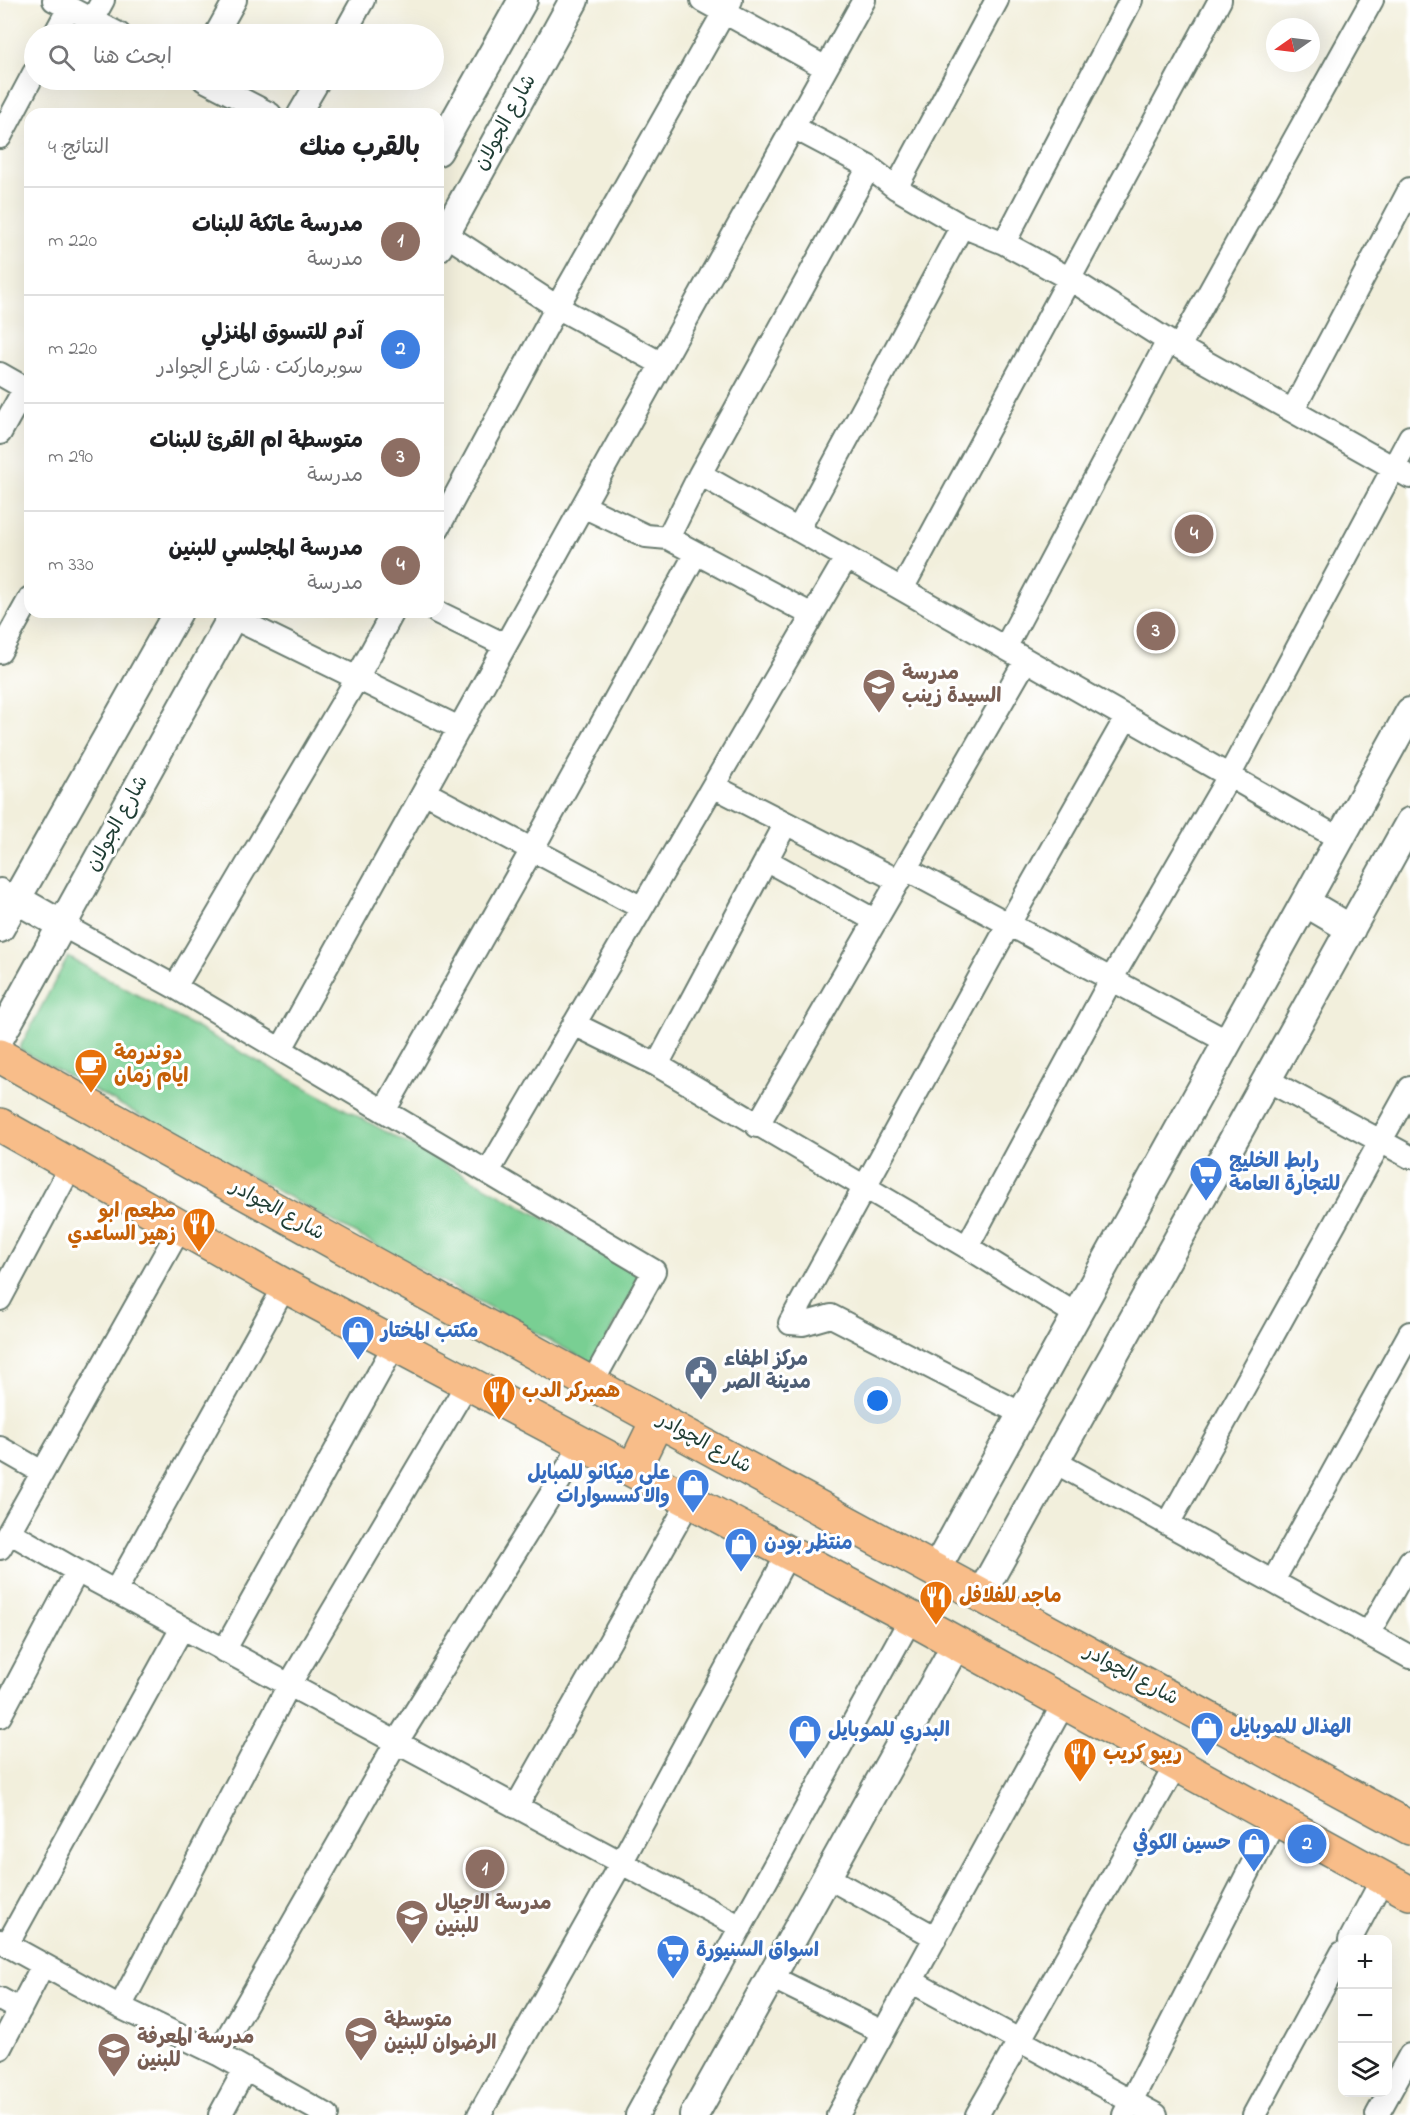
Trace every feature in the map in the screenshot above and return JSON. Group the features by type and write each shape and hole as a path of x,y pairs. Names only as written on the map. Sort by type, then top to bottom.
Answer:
{"main road":[{"name":"شارع الچوادر","path":"0,1056 592,1383 1410,1828"},
{"path":"0,1125 285,1286 466,1384 789,1552 1397,1885"},
{"path":"633,1470 658,1419"}],"street":[{"path":"92,20 103,0"},
{"path":"222,24 235,0"},
{"path":"350,24 363,0"},
{"path":"444,140 523,0"},
{"name":"شارع الجولان","path":"444,235 574,0"},
{"path":"702,0 728,7 826,68"},
{"path":"281,1049 864,0"},
{"path":"896,188 997,0"},
{"path":"1004,243 1131,0"},
{"path":"902,590 1220,0"},
{"path":"1005,648 1174,344 1372,0"},
{"path":"57,24 62,4 100,24"},
{"path":"444,517 557,307 728,7"},
{"path":"0,136 25,90"},
{"path":"223,90 258,108"},
{"path":"303,108 313,90"},
{"path":"794,127 869,167 896,188 962,226 1004,243 1070,279 1174,344 1401,473"},
{"path":"668,538 700,474 869,167"},
{"path":"1293,410 1410,189"},
{"path":"798,530 962,226"},
{"path":"444,242 662,364"},
{"path":"0,374 24,387"},
{"path":"0,433 24,394"},
{"path":"967,1247 1112,978 1401,473 1410,437"},
{"path":"700,474 1340,840"},
{"path":"583,506 646,536 668,538 695,555 812,615"},
{"path":"384,1110 533,848 695,555"},
{"path":"488,1172 846,558"},
{"path":"0,652 24,609"},
{"path":"444,615 505,645"},
{"path":"0,928 8,895 174,618"},
{"name":"شارع الجولان","path":"0,1037 232,618"},
{"path":"240,618 356,680 459,728"},
{"path":"175,987 356,680 390,618"},
{"path":"757,1126 1026,660"},
{"path":"936,1571 1410,712"},
{"path":"1022,1414 831,1316 803,1324 790,1323 1009,924 1126,718"},
{"path":"713,786 785,825 1009,924 1228,1042"},
{"path":"424,792 642,908"},
{"path":"657,1065 785,825"},
{"path":"981,1594 1351,929 1407,835"},
{"path":"766,860 876,921"},
{"path":"8,895 175,987 654,1271 592,1383"},
{"path":"1305,902 1351,929"},
{"path":"574,1024 657,1065 757,1126 967,1247 1077,1315"},
{"path":"1267,1080 1410,1157"},
{"path":"1168,1524 1410,1088"},
{"path":"0,1299 71,1166"},
{"path":"180,1228 5,1540 116,1590 182,1628 741,1927"},
{"path":"116,1590 285,1286"},
{"path":"1273,1581 1410,1334"},
{"path":"224,1650 395,1344"},
{"path":"120,2007 289,1685 466,1384"},
{"path":"218,2054 396,1743 583,1443"},
{"path":"0,1448 42,1472"},
{"path":"1055,1462 1410,1657"},
{"path":"516,1807 690,1500"},
{"path":"479,2115 621,1863 789,1552"},
{"path":"1368,1634 1410,1561"},
{"path":"0,1716 76,1571"},
{"path":"637,2115 911,1618"},
{"path":"182,1628 4,1943 120,2007 218,2054 327,2115"},
{"path":"694,2115 957,1643"},
{"path":"838,2115 1064,1703"},
{"path":"977,2115 1176,1765"},
{"path":"1127,2108 1276,1818"},
{"path":"827,1877 935,1937"},
{"path":"1354,1935 1397,1885"},
{"path":"1254,2115 1338,1960"},
{"path":"0,2048 43,1965"},
{"path":"771,1977 883,2032"},
{"path":"911,1981 1019,2040 1127,2108 1156,2115"},
{"path":"0,1999 20,2010"},
{"path":"1377,2115 1410,2055"},
{"path":"220,2115 245,2069"}],"green space":[{"path":"68,957 643,1273 593,1364 19,1049"}],"place":[{"name":"مدرسة المجلسي للبنين","path":"1194,534"},
{"name":"متوسطة ام القرئ للبنات","path":"1156,631"},
{"name":"مدرسة السيدة زينب","path":"879,714"},
{"name":"دوندرمة ايام زمان","path":"91,1094"},
{"name":"رابط الخليج للتجارة العامة","path":"1206,1202"},
{"name":"مطعم ابو زهير الساعدي","path":"199,1253"},
{"name":"مكتب المختار","path":"358,1361"},
{"name":"مركز اطفاء مدينة الصر","path":"701,1401"},
{"name":"همبركر الدب","path":"499,1421"},
{"name":"علي ميكانو للمبايل والاكسسوارات","path":"693,1514"},
{"name":"منتظر بودن","path":"741,1573"},
{"name":"ماجد للفلافل","path":"936,1626"},
{"name":"الهذال للموبايل","path":"1207,1757"},
{"name":"البدري للموبايل","path":"805,1760"},
{"name":"ريبو كريب","path":"1080,1783"},
{"name":"آدم للتسوق المنزلي","path":"1307,1844"},
{"name":"مدرسة عاتكة للبنات","path":"485,1869"},
{"name":"حسين الكوفي","path":"1254,1873"},
{"name":"مدرسة الاجيال للبنين","path":"412,1945"},
{"name":"اسواق السنيورة","path":"673,1980"},
{"name":"متوسطة الرضوان للبنين","path":"361,2062"},
{"name":"مدرسة المعرفة للبنين","path":"114,2078"}]}
